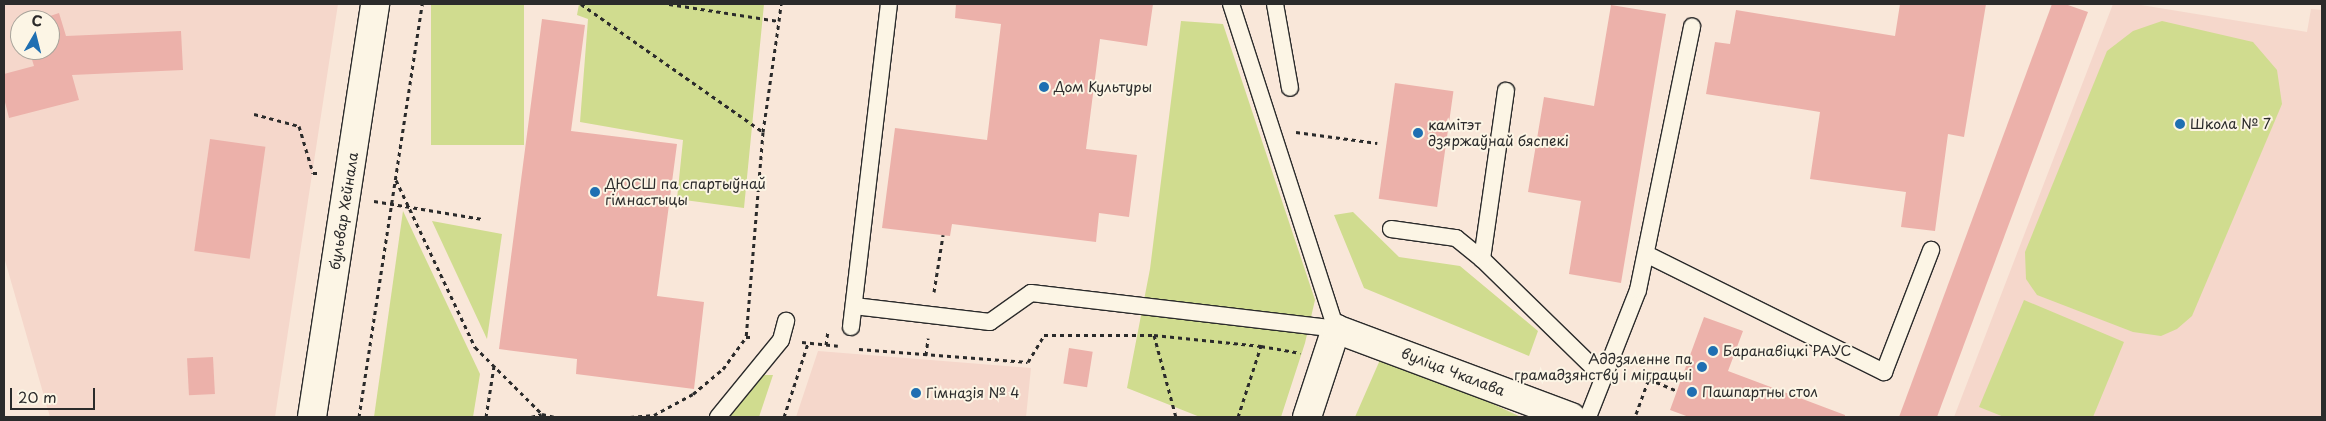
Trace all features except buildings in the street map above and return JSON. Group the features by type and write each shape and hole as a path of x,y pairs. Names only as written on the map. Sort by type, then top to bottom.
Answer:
{"street":[{"name":"бульвар Хейнала","path":"312,417 375,4"},
{"path":"1307,417 1336,329"},
{"name":"вуліца Чкалава","path":"1336,329 1570,417"}],"lane":[{"path":"851,327 889,4"},
{"path":"854,306 990,322 1031,293 1336,329 1231,4"},
{"path":"1275,4 1290,88"},
{"path":"1588,417 1602,376 1638,290 1692,26"},
{"path":"1482,258 1506,91"},
{"path":"1391,229 1456,238 1482,258 1602,376"},
{"path":"1646,254 1884,372 1931,250"},
{"path":"718,417 781,340 786,321"}],"path":[{"path":"359,417 422,4"},
{"path":"581,4 762,132"},
{"path":"669,4 779,21"},
{"path":"630,417 654,415 693,394 724,369 746,337 762,132 781,4"},
{"path":"254,114 299,126 313,173 348,184 392,204 483,220"},
{"path":"1288,130 1377,143"},
{"path":"395,179 410,207 475,347 542,414"},
{"path":"856,348 1028,362 1044,335 1154,335 1262,346 1292,352"},
{"path":"1154,335 1176,417"},
{"path":"746,337 846,347"},
{"path":"784,417 808,343"},
{"path":"1238,417 1262,346"},
{"path":"486,417 494,366"},
{"path":"1636,414 1649,379 1677,391"},
{"path":"531,417 542,414 554,417"}],"shaded area":[{"path":"4,4 338,4 275,417 50,417 4,257"},
{"name":"Школа № 7","path":"2113,4 2135,4 2307,32 2311,9 2322,10 2322,417 1954,417"},
{"name":"Гімназія № 4","path":"818,351 1031,368 1026,417 796,417"}],"green space":[{"path":"431,4 524,4 524,145 431,145"},
{"path":"579,4 764,4 744,208 677,199 683,140 580,122 588,19 577,15"},
{"path":"1181,21 1223,24 1315,300 1305,343 1281,417 1200,417 1127,388 1150,269"},
{"path":"2162,21 2253,42 2277,70 2282,104 2192,316 2177,329 2161,336 2133,332 2037,295 2026,279 2025,252 2107,51 2133,31"},
{"path":"403,211 480,374 473,417 374,417"},
{"path":"1353,212 1399,257 1460,266 1538,331 1529,356 1364,288 1334,215"},
{"path":"432,221 502,234 487,339"},
{"path":"2024,300 2124,342 2093,417 2004,417 1979,407"},
{"path":"1383,353 1521,417 1355,417"},
{"path":"757,375 773,375 759,417 726,417"}],"place":[{"name":"Дом Культуры","path":"1044,87"},
{"name":"Школа № 7","path":"2180,124"},
{"name":"камітэт дзяржаўнай бяспекі","path":"1418,133"},
{"name":"ДЮСШ па спартыўнай гімнастыцы","path":"595,192"},
{"name":"Баранавіцкі РАУС","path":"1713,351"},
{"name":"Аддзяленне па грамадзянству і міграцыі","path":"1702,367"},
{"name":"Пашпартны стол","path":"1692,392"},
{"name":"Гімназія № 4","path":"916,393"}]}
